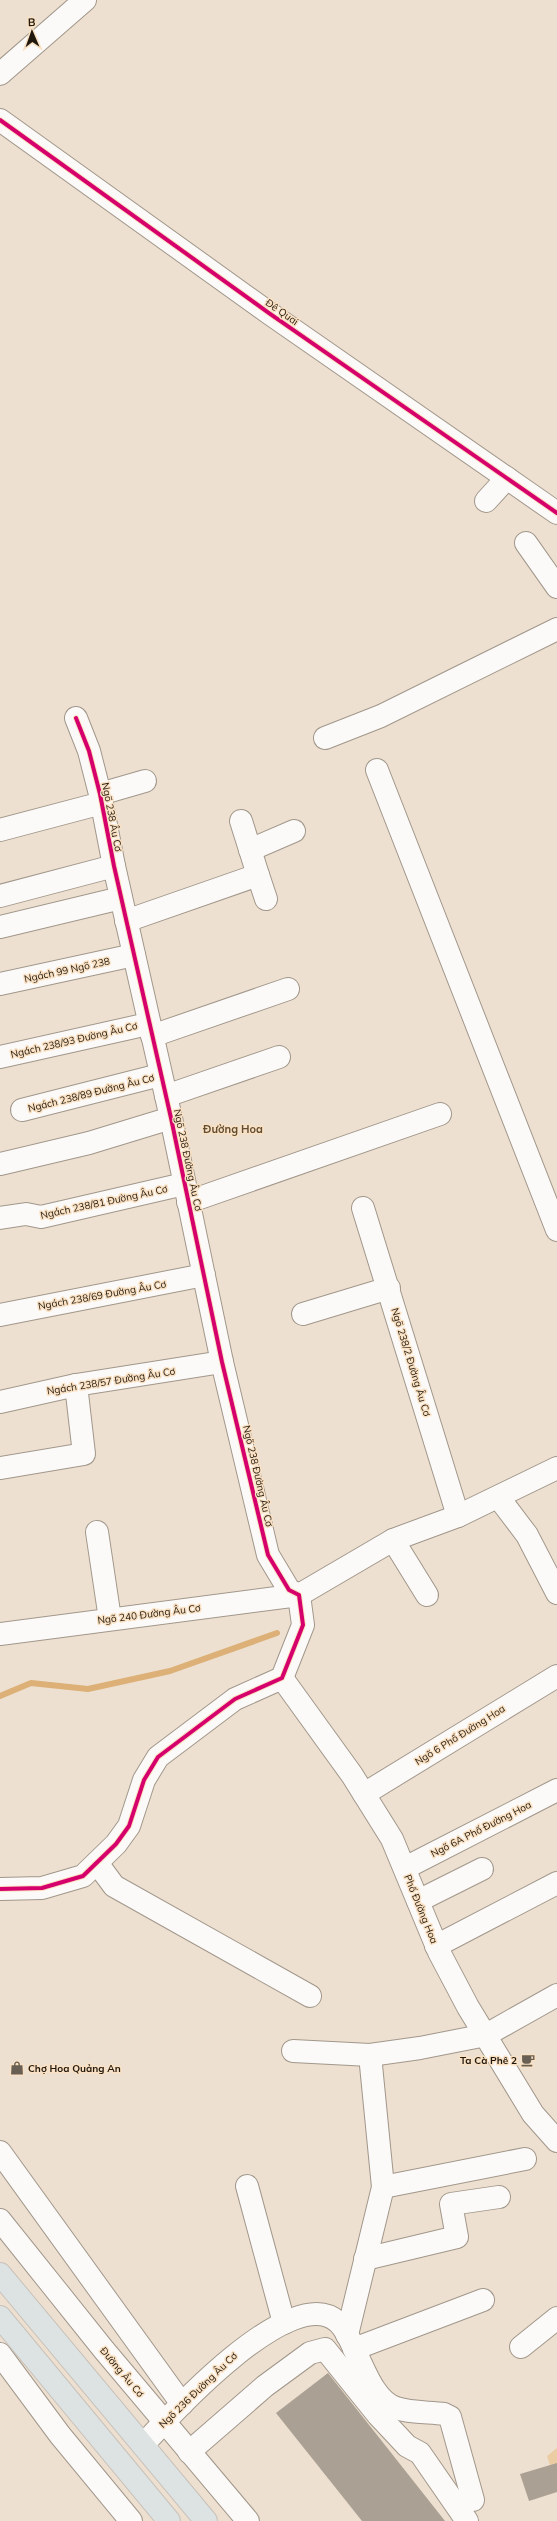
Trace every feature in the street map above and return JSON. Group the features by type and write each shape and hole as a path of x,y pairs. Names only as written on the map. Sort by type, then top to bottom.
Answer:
{"main road":[{"path":"0,2274 206,2521"},
{"path":"32,2313 6,2324 169,2521"}],"street":[{"path":"0,74 75,3"},
{"name":"Đê Quai","path":"0,120 268,313 557,513"},
{"path":"486,501 507,478"},
{"path":"526,543 557,587"},
{"path":"325,738 381,716 557,630"},
{"name":"Ngõ 238 Âu Cơ","path":"76,718 89,751 101,798 121,898"},
{"path":"377,770 557,1230"},
{"path":"0,830 101,798 145,781"},
{"path":"241,821 266,899"},
{"path":"250,850 294,832"},
{"path":"0,896 114,866"},
{"path":"126,921 258,875"},
{"path":"0,927 121,898"},
{"name":"Ngõ 238 Đường Âu Cơ","path":"121,898 171,1118 222,1362 268,1556 289,1590 299,1595"},
{"name":"Ngách 99 Ngõ 238","path":"0,984 134,955"},
{"name":"Ngách 238/93 Đường Âu Cơ","path":"0,1057 150,1030 288,989"},
{"path":"166,1096 279,1057"},
{"name":"Ngách 238/89 Đường Âu Cơ","path":"22,1110 160,1075"},
{"name":"Ngách 238/81 Đường Âu Cơ","path":"0,1218 26,1214 41,1217 186,1193 440,1114"},
{"path":"0,1164 89,1143 171,1118"},
{"name":"Ngõ 238/2 Đường Âu Cơ","path":"363,1208 389,1288 458,1516"},
{"name":"Ngách 238/69 Đường Âu Cơ","path":"0,1315 204,1275"},
{"path":"302,1314 389,1288"},
{"name":"Ngách 238/57 Đường Âu Cơ","path":"0,1402 76,1385 222,1362"},
{"path":"1,1468 84,1454 76,1385"},
{"path":"0,1889 42,1888 61,1884 83,1876 97,1863 116,1844 129,1826 144,1780 158,1757 235,1699 282,1678 303,1625 299,1595 393,1540 458,1516 500,1498 557,1468"},
{"path":"500,1498 527,1535 557,1593"},
{"path":"97,1532 110,1620"},
{"path":"393,1540 427,1595"},
{"name":"Ngõ 240 Đường Âu Cơ","path":"0,1634 299,1595"},
{"name":"Ngõ 6 Phố Đường Hoa","path":"364,1794 557,1676"},
{"name":"Phố Đường Hoa","path":"282,1678 364,1794 392,1839 436,1946 468,2007 532,2114 557,2140"},
{"name":"Ngõ 6A Phố Đường Hoa","path":"404,1868 557,1790"},
{"path":"97,1863 114,1886 310,1996"},
{"path":"418,1901 482,1869"},
{"path":"436,1946 557,1884"},
{"path":"293,2050 370,2054 420,2048 486,2035 557,1995"},
{"path":"370,2054 383,2187 366,2259 350,2342 483,2300"},
{"path":"0,2152 182,2404"},
{"path":"383,2187 525,2159"},
{"path":"247,2186 284,2323"},
{"path":"366,2259 457,2237 452,2204 499,2197"},
{"name":"Đường Âu Cơ","path":"0,2220 164,2422 248,2521"},
{"name":"Ngõ 236 Đường Âu Cơ","path":"143,2445 182,2404 244,2347 284,2323 303,2316 328,2315 339,2322 371,2383 382,2398 396,2408 444,2414 450,2417 473,2500"},
{"path":"521,2346 557,2318"},
{"path":"189,2452 266,2386 310,2352 325,2349 378,2415 407,2446 420,2453 467,2521"},
{"path":"0,2354 60,2435 131,2521"}],"shaded area":[{"path":"557,2448 557,2486 547,2456"}],"building":[{"path":"328,2373 445,2521 362,2521 276,2413"},
{"path":"557,2463 557,2492 529,2501 520,2474"}],"waterway":[{"path":"0,1696 31,1683 88,1689 170,1671 277,1633"}],"cycle path":[{"path":"0,120 269,313 557,513"},
{"path":"0,1889 42,1888 83,1876 116,1844 129,1826 144,1780 158,1757 235,1699 282,1678 303,1625 299,1595 289,1590 268,1555 222,1362 171,1118 114,866 100,794 89,751 76,718"}],"place":[{"name":"Ta Cà Phê 2","path":"528,2060"},
{"name":"Chợ Hoa Quảng An","path":"17,2068"}],"district":[{"name":"Đường Hoa","path":"233,1129"}]}
